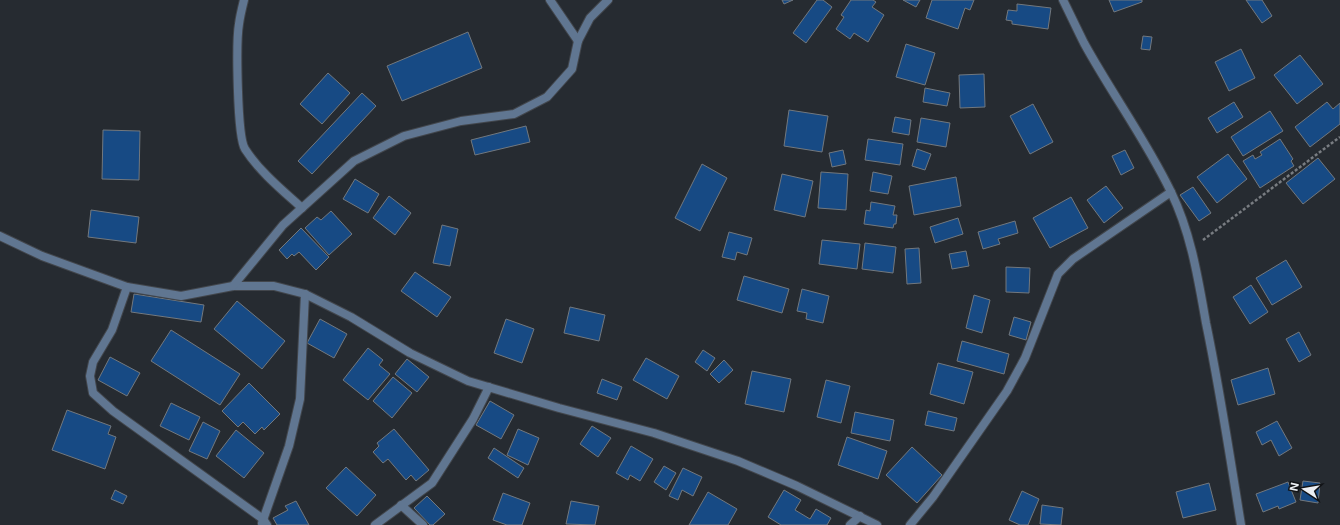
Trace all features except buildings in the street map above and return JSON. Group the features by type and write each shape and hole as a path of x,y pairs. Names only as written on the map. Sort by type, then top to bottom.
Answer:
{"street":[{"path":"244,0 239,25 238,70 239,116 244,148 276,185 302,208"},
{"path":"550,0 578,41"},
{"path":"233,286 283,225 354,162 404,136 461,121 514,114 547,97 572,69 578,41 590,18 608,0"},
{"path":"1063,0 1084,44 1123,106 1171,192 1192,248 1222,405 1240,525"},
{"path":"910,525 933,497 1007,391 1025,358 1058,274 1073,259 1171,192"},
{"path":"0,236 42,256 127,286 181,296 233,286 274,286 305,294 351,317 410,353 468,381 559,408 654,433 738,461 797,486 877,525"},
{"path":"127,286 112,330 93,362 90,376 92,393 113,411 264,523 289,446 300,399 305,294"},
{"path":"375,525 432,483 473,419 490,387"},
{"path":"401,505 423,525"},
{"path":"850,525 860,516"}],"path":[{"path":"1192,248 1340,137"}]}
